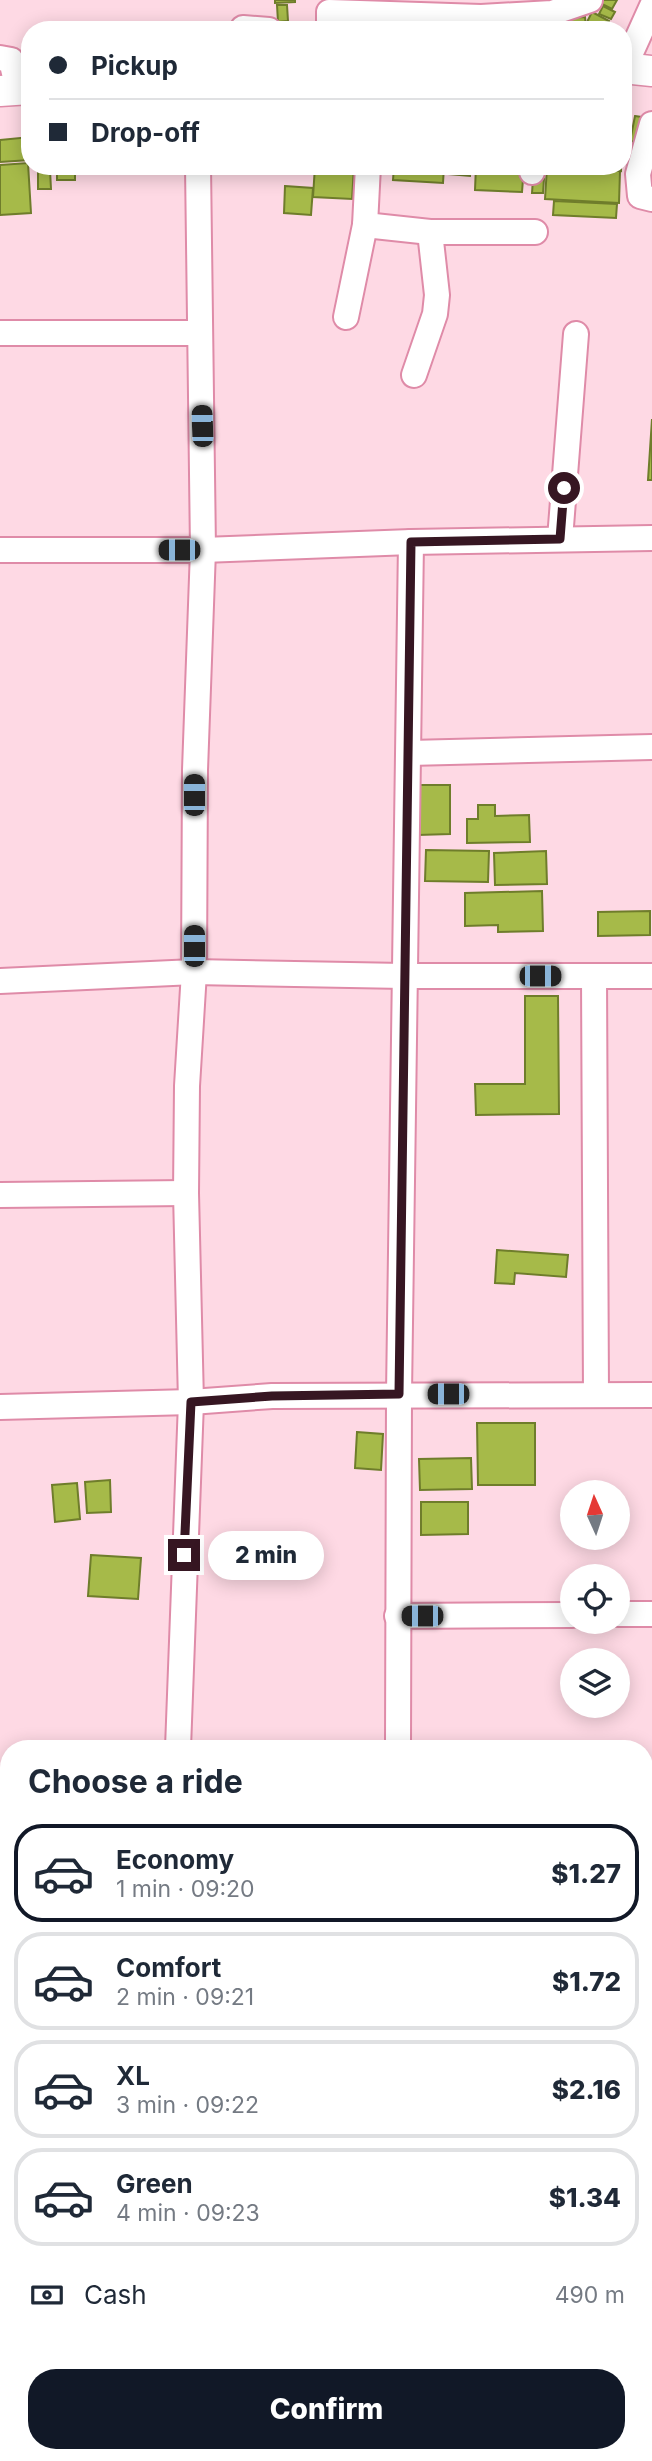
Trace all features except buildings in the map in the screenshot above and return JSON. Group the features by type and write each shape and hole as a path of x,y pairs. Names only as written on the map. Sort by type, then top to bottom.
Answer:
{"street":[{"path":"329,14 481,17 552,13 590,0"},
{"path":"633,69 652,6"},
{"path":"0,58 11,60 16,90"},
{"path":"652,124 638,174 640,196 652,199"},
{"path":"178,1740 191,1402 186,1193 187,1086 194,971 195,770 202,550 198,175"},
{"path":"346,317 365,225 368,175"},
{"path":"365,225 430,232 535,232"},
{"path":"414,375 435,314 438,295 430,232"},
{"path":"0,334 199,333"},
{"path":"560,539 576,334"},
{"path":"0,550 202,550 411,542 652,538"},
{"path":"398,1740 399,1394 411,542"},
{"path":"409,753 652,747"},
{"path":"0,981 194,971 404,976 652,976"},
{"path":"594,976 596,1395"},
{"path":"0,1195 186,1193"},
{"path":"0,1407 191,1402 272,1396 652,1395"},
{"path":"630,1614 652,1614"},
{"path":"397,1616 560,1615"}],"route":[{"path":"184,1555 191,1402 272,1396 399,1394 411,542 560,539 564,488"}]}
